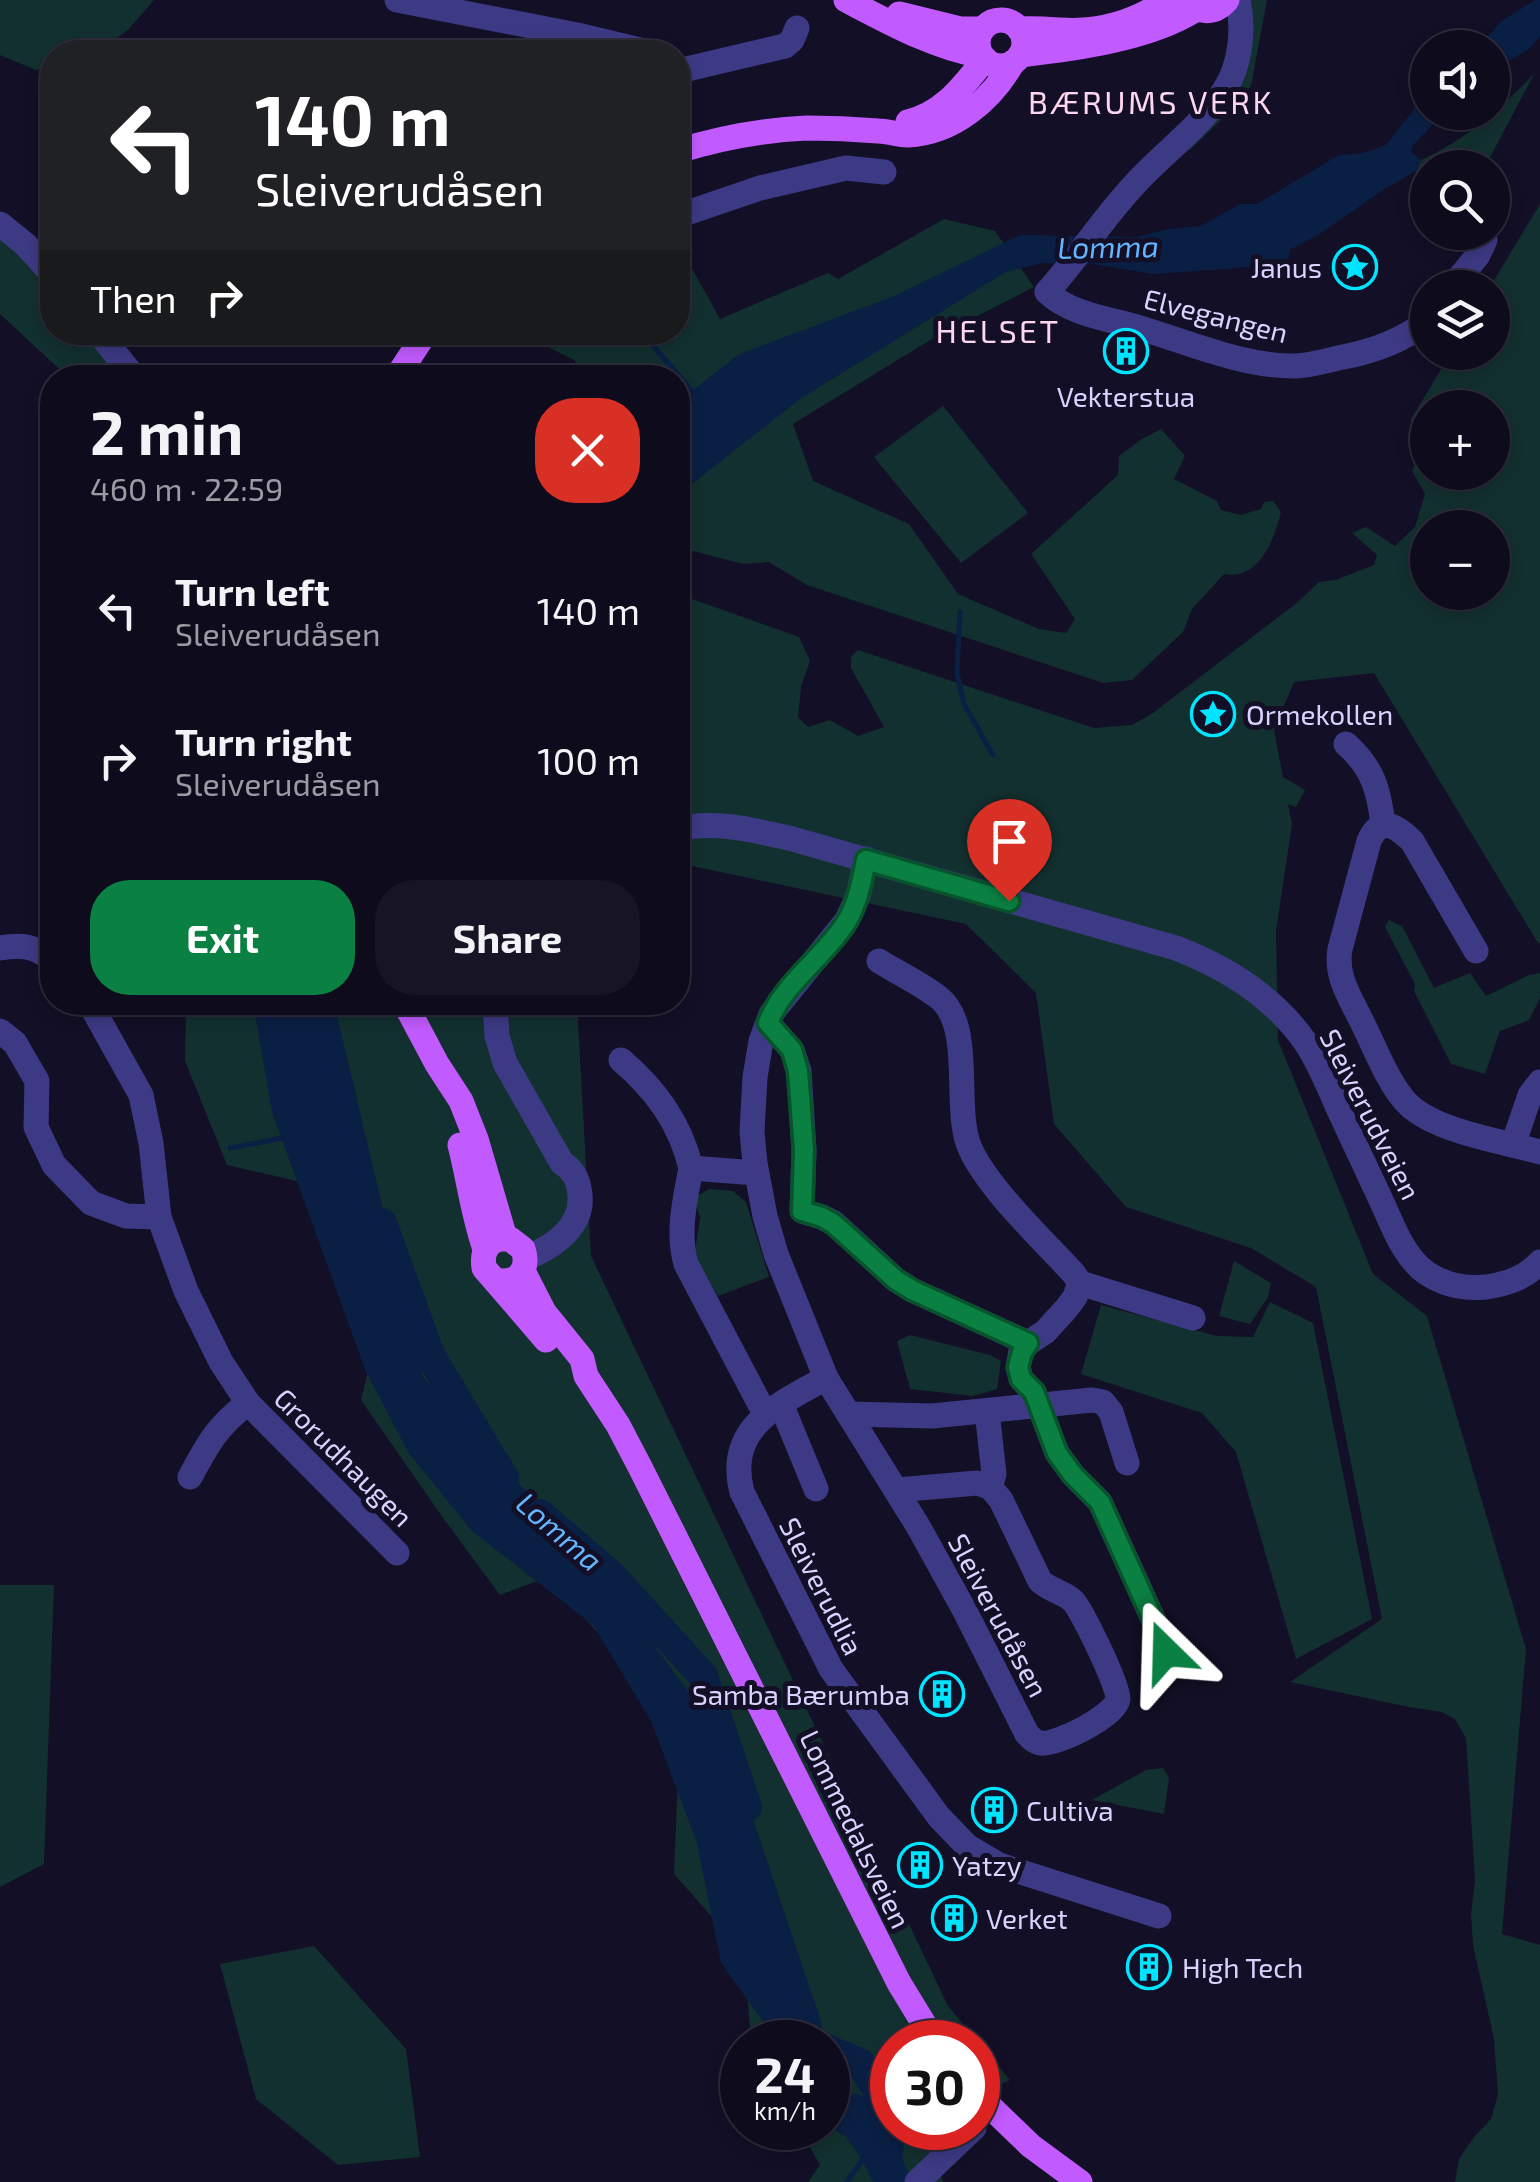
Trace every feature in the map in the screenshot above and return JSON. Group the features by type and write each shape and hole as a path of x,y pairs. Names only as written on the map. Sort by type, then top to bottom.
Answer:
{"main road":[{"path":"846,0 934,43 1003,66 1016,59 1122,38 1180,19 1204,5"},
{"path":"868,0 914,19 960,29 982,29"},
{"path":"1019,29 1112,28 1168,0"},
{"path":"690,149 769,131 822,128 908,135 950,124 965,116 1004,79 1024,46 1019,29 1010,22 990,22 978,38 983,58"},
{"path":"879,131 922,119 944,106 983,58"},
{"name":"Lommedalsveien","path":"411,1015 461,1101 476,1139 511,1252 514,1280 496,1280 563,1360 586,1376"},
{"name":"Lommedalsveien","path":"511,1252 544,1312 582,1359 586,1376 618,1425 899,1983 922,2020"},
{"path":"1000,2127 1080,2182"}],"street":[{"path":"397,0 598,40"},
{"path":"1238,0 1238,46"},
{"path":"1204,5 1232,33 1238,46"},
{"path":"690,68 784,46 797,28"},
{"name":"Elvegangen","path":"1238,46 1236,66 1226,89 1149,168 1096,230 1054,283 1054,298 1207,350 1270,364 1301,366 1368,352 1410,335"},
{"path":"690,212 760,188 846,168 884,172"},
{"path":"0,224 40,261"},
{"path":"108,345 125,365"},
{"path":"1346,744 1367,765 1374,779 1383,825"},
{"name":"Sleiverudveien","path":"690,828 713,825 750,829 1176,948 1210,962 1268,1000 1308,1046 1415,1262 1428,1274 1464,1288 1515,1281 1537,1272"},
{"path":"1476,951 1412,841 1391,826 1383,825 1373,832 1338,961 1342,982 1393,1082 1414,1110 1442,1126 1540,1152"},
{"name":"Sleiverudåsen","path":"866,860 848,920 785,995 761,1041 752,1132 764,1216 826,1378 897,1490 966,1613 1027,1734 1043,1744 1100,1720 1118,1702 1118,1691 1073,1600 1040,1581 1001,1500 990,1486"},
{"path":"0,948 19,944 40,952"},
{"path":"879,961 940,998 956,1023 968,1144 994,1186 1080,1283 1192,1318"},
{"name":"Grorudhaugen","path":"96,1015 141,1095 152,1143 159,1217 186,1291 221,1362 248,1403 397,1553"},
{"path":"496,1015 497,1036 505,1063 562,1163 573,1172 581,1199 572,1226 555,1244 511,1252"},
{"path":"768,1023 792,1050 798,1071 804,1150 802,1211 834,1224 912,1290 1028,1343"},
{"path":"0,1031 15,1043 37,1081 36,1127 54,1165 91,1203 126,1216 159,1217"},
{"path":"621,1060 665,1106 685,1145 691,1168 681,1246 686,1264 816,1489"},
{"path":"1513,1144 1530,1095 1540,1082"},
{"path":"691,1168 756,1174"},
{"path":"1080,1283 1066,1309 1045,1332 1028,1343 1018,1367 1021,1379 1034,1392 1057,1453 1100,1502 1166,1652"},
{"path":"773,1409 826,1378"},
{"path":"849,1414 932,1416 1071,1400 1103,1402 1111,1412 1127,1463"},
{"name":"Grorudhaugen","path":"190,1477 211,1438 226,1419 248,1403"},
{"name":"Sleiverudlia","path":"773,1409 748,1434 742,1450 738,1469 742,1492 831,1669 939,1817 968,1846 1000,1865 1159,1916"},
{"path":"897,1490 977,1483 990,1486 994,1474 987,1410"},
{"path":"920,2180 948,2150"}],"green space":[{"path":"0,0 154,0 114,40 40,40 40,70 0,55"},
{"path":"1245,0 1267,0 1251,86 1187,150 1217,116"},
{"path":"1534,74 1510,120 1510,97"},
{"path":"1471,130 1504,130 1494,150 1439,150"},
{"path":"1540,204 1540,943 1374,673 1294,682 1274,730 1283,777 1305,790 1296,807 1288,804 1292,824 1276,931 1278,1040 1373,1274 1427,1316 1526,1649 1502,1934 1540,1945 1540,2182 1455,2182 1459,2159 1491,2119 1498,2094 1494,2039 1473,1945 1475,1880 1466,1738 1455,1719 1442,1712 1290,1682 1382,1619 1316,1287 1251,1248 1126,1207 1054,1124 1036,993 966,924 690,866 690,598 799,637 810,661 801,687 798,717 808,727 830,720 858,736 884,727 851,668 851,657 858,650 1094,728 1132,725 1153,713 1319,582 1336,580 1374,565 1377,555 1352,533 1366,527 1395,546 1410,532 1410,610 1510,610 1510,510 1420,510 1423,490 1510,490 1510,390 1429,390 1441,370 1510,370 1510,270 1500,270"},
{"path":"944,219 995,231 1034,287 932,339 793,424 813,481 909,524 958,594 1039,629 1066,633 1075,619 1031,554 1118,475 1119,456 1161,429 1185,456 1174,479 1217,501 1221,510 1241,515 1273,501 1281,512 1263,556 1247,571 1224,574 1192,609 1183,632 1132,680 1103,683 807,585 769,562 743,564 690,550 690,365 578,365 544,345 690,345 690,265 720,319 828,273 838,279"},
{"path":"0,228 40,264 40,345 114,345 132,365 55,365 0,314"},
{"path":"943,406 1028,513 961,563 874,457"},
{"path":"1389,920 1402,926 1434,988 1470,973 1486,996 1540,973 1540,998 1529,1020 1500,1031 1485,1074 1451,1064 1385,927"},
{"path":"186,1015 578,1015 591,1256 948,2006 960,2020 870,2020 870,2150 933,2150 943,2182 808,2182 820,2165 811,2150 850,2150 850,2020 749,2020 744,1953 674,1874 679,1751 605,1641 548,1577 500,1595 361,1400 371,1359 297,1181 227,1165 185,1061"},
{"path":"709,1189 733,1191 746,1202 769,1277 718,1296 701,1271 695,1251 700,1218 697,1196"},
{"path":"1234,1261 1271,1283 1268,1297 1250,1324 1219,1316"},
{"path":"1270,1302 1313,1323 1372,1619 1296,1659 1236,1452 1202,1413 1081,1374 1101,1305 1217,1336 1253,1337"},
{"path":"910,1335 1001,1361 997,1389 973,1396 910,1389 897,1341"},
{"path":"0,1585 54,1585 44,1864 0,1887"},
{"path":"1163,1768 1169,1778 1164,1814 1092,1800 1146,1770"},
{"path":"314,1946 406,2049 420,2157 338,2165 256,2099 220,1964"},
{"path":"1000,2068 1010,2080 1000,2085"}],"water":[{"path":"1540,0 1540,37 1510,61 1510,30 1494,30 1502,21"},
{"path":"1410,115 1410,130 1428,130 1410,150 1410,174 1290,250 1284,261 1154,274 1093,264 1042,263 1006,272 800,399 690,486 690,396 739,354 894,296 1020,235 1136,237 1201,226 1240,204 1257,204 1339,155 1363,153 1386,145"},
{"path":"255,1015 337,1015 423,1377 601,1574 697,1703 740,1781 821,2020 762,2020 721,1963 697,1843 651,1721 593,1625 472,1531 408,1452 366,1372 272,1112"},
{"path":"850,2093 870,2098 870,2150 898,2150 913,2182 873,2182 850,2143"}],"waterway":[{"path":"652,345 670,365"},
{"path":"690,388 695,394"},
{"path":"960,612 957,673 964,704 993,755"},
{"path":"230,1148 282,1138"},
{"name":"Lomma","path":"382,1223 430,1355 504,1478"},
{"name":"Lomma","path":"540,1514 612,1576 703,1676 747,1807"},
{"name":"Lomma","path":"850,2059 860,2063 877,2089 891,2126 887,2162"},
{"path":"847,2182 865,2156"}],"place":[{"name":"Janus","path":"1355,267"},
{"name":"Vekterstua","path":"1126,351"},
{"name":"Ormekollen","path":"1213,714"},
{"name":"Samba Bærumba","path":"942,1694"},
{"name":"Cultiva","path":"994,1810"},
{"name":"Yatzy","path":"920,1865"},
{"name":"Verket","path":"954,1918"},
{"name":"High Tech","path":"1149,1967"}],"district":[{"name":"BÆRUMS VERK","path":"1151,101"},
{"name":"HELSET","path":"998,330"}],"route":[{"path":"1009,901 866,860 848,920 785,995 768,1023 792,1050 798,1071 804,1150 802,1211 834,1224 912,1290 1028,1343 1018,1367 1021,1379 1034,1392 1057,1453 1100,1502 1166,1652"}]}
